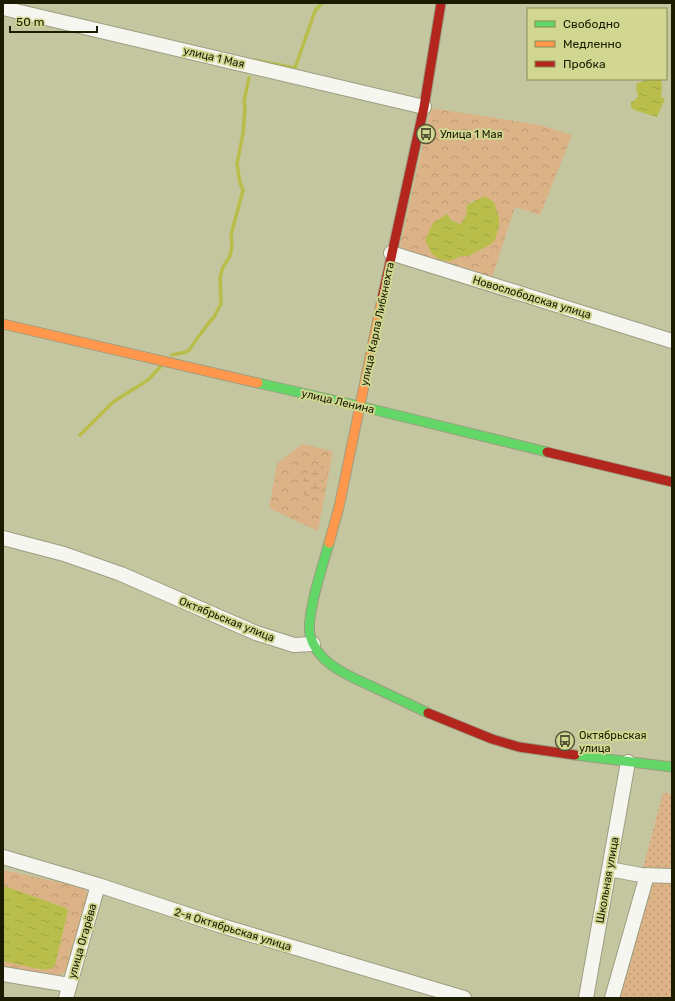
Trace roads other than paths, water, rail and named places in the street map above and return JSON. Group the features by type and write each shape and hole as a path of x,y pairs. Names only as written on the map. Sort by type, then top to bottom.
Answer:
{"street":[{"name":"улица Карла Либкнехта","path":"312,644 310,623 315,596 339,507 391,253 424,107 441,3"},
{"name":"улица 1 Мая","path":"3,8 424,107"},
{"name":"Новослободская улица","path":"391,253 672,341"},
{"name":"улица Ленина","path":"3,324 360,406 672,482"},
{"name":"Октябрьская улица","path":"3,538 64,554 121,574 256,633 294,645 312,644"},
{"path":"312,644 320,655 331,665 354,678 439,718 492,739 519,747 536,750 672,767"},
{"name":"Школьная улица","path":"586,998 628,762"},
{"name":"2-я Октябрьская улица","path":"3,858 98,885 222,926 464,998"},
{"path":"609,869 647,875 672,876"},
{"path":"612,998 647,875"},
{"name":"улица Огарёва","path":"67,992 98,885"},
{"path":"3,974 67,992"}],"water":[{"path":"648,80 661,80 661,97 665,99 657,117 634,110 631,107 631,102 638,96 636,89 637,83"},
{"path":"485,196 494,202 499,218 499,226 495,240 488,246 469,256 461,256 450,261 440,260 432,254 425,240 433,223 447,214 452,221 461,224 466,216 467,205"},
{"path":"3,887 7,887 66,908 68,911 55,965 52,968 44,970 3,961"}],"waterway":[{"path":"254,60 295,68 315,11 322,3"},
{"path":"172,355 189,350 214,317 221,304 220,277 223,267 230,256 232,246 231,235 243,190 240,183 237,164 243,134 245,108 244,101 249,78"},
{"path":"80,435 113,402 148,380 161,366"}],"place":[{"name":"Улица 1 Мая","path":"426,134"},
{"name":"Октябрьская улица","path":"565,741"}]}
